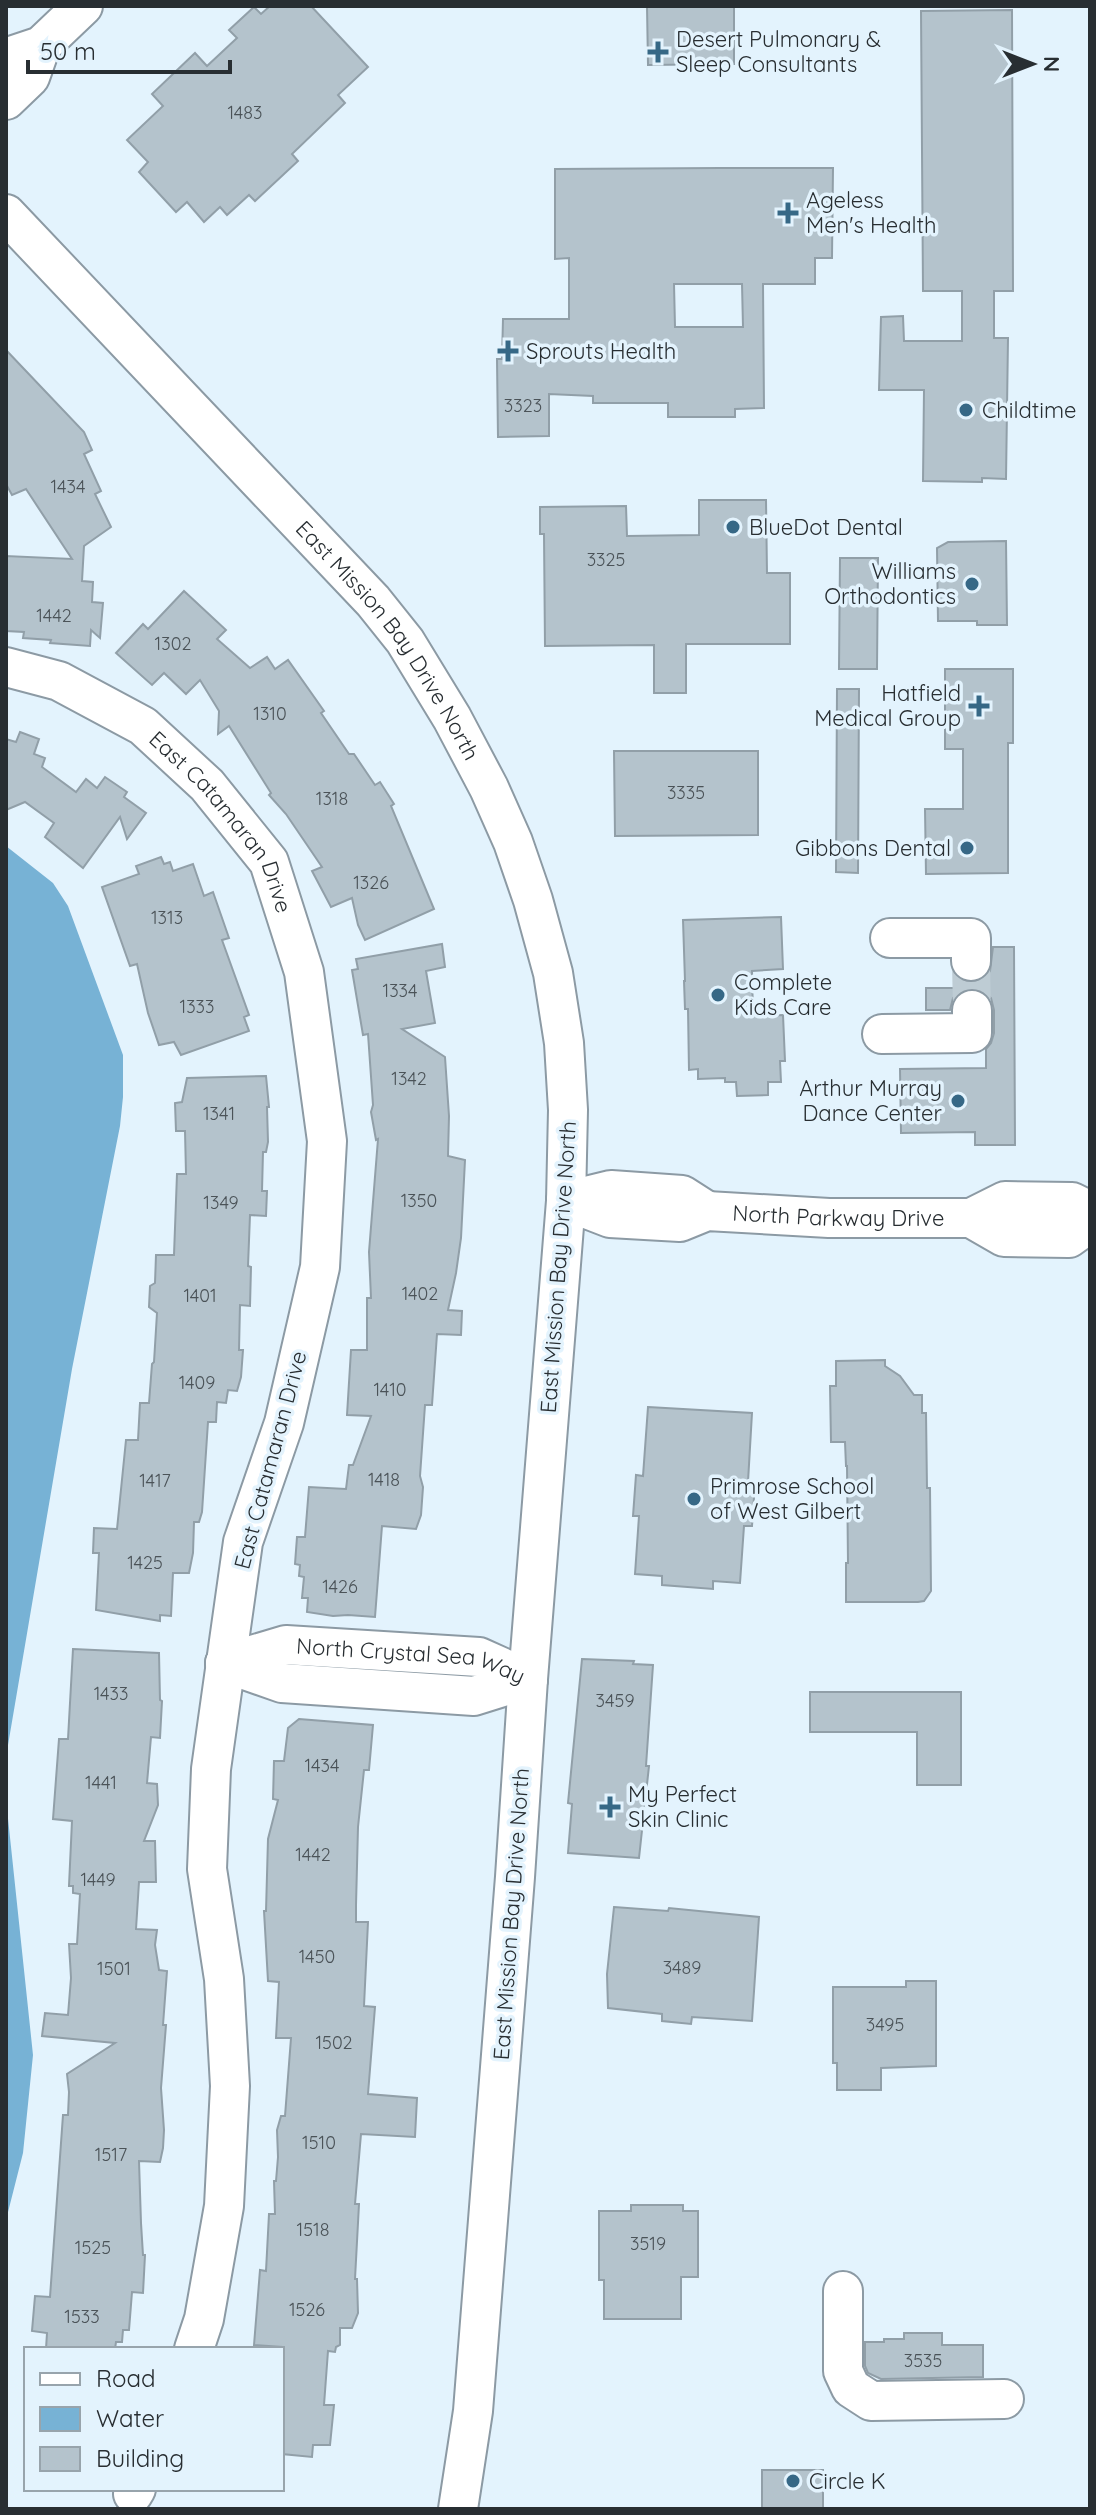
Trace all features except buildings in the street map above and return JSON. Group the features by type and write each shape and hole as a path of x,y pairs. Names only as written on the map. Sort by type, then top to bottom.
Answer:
{"street":[{"path":"6,62 11,56 41,46 83,6"},
{"path":"6,100 30,77 41,46"},
{"name":"East Mission Bay Drive North","path":"6,214 373,601 405,641 452,718 489,788 513,842 553,973 564,1043 568,1110 566,1201 473,2411 458,2509"},
{"name":"East Catamaran Drive","path":"6,667 59,681 143,726 207,785 269,862 304,972 327,1141 320,1267 284,1423 243,1542 211,1769 207,1869 224,1979 230,2086 224,2206 204,2319 195,2347"},
{"path":"890,938 971,938 971,961"},
{"path":"882,1034 972,1033 972,1010"},
{"name":"North Parkway Drive","path":"566,1201 611,1190 682,1195 707,1211 829,1218 971,1218 1005,1201 1072,1202 1090,1211"},
{"name":"North Parkway Drive","path":"971,1218 1004,1237 1069,1238 1090,1223"},
{"name":"North Crystal Sea Way","path":"225,1663 286,1645 479,1657 528,1679"},
{"path":"843,2291 843,2371 851,2388 871,2401 1004,2399"}],"water":[{"path":"6,846 53,883 68,906 123,1055 123,1097 72,1369 7,1751 7,1809 33,2055 23,2153 6,2220"}],"tunnel":[{"path":"971,961 972,1010"}],"place":[{"name":"Desert Pulmonary & Sleep Consultants","path":"658,52"},
{"name":"Ageless Men's Health","path":"788,213"},
{"name":"Sprouts Health","path":"508,351"},
{"name":"Childtime","path":"966,410"},
{"name":"BlueDot Dental","path":"733,527"},
{"name":"Williams Orthodontics","path":"972,584"},
{"name":"Hatfield Medical Group","path":"979,706"},
{"name":"Gibbons Dental","path":"967,848"},
{"name":"Complete Kids Care","path":"718,995"},
{"name":"Arthur Murray Dance Center","path":"958,1101"},
{"name":"Primrose School of West Gilbert","path":"694,1499"},
{"name":"My Perfect Skin Clinic","path":"610,1807"},
{"name":"Circle K","path":"793,2481"}]}
